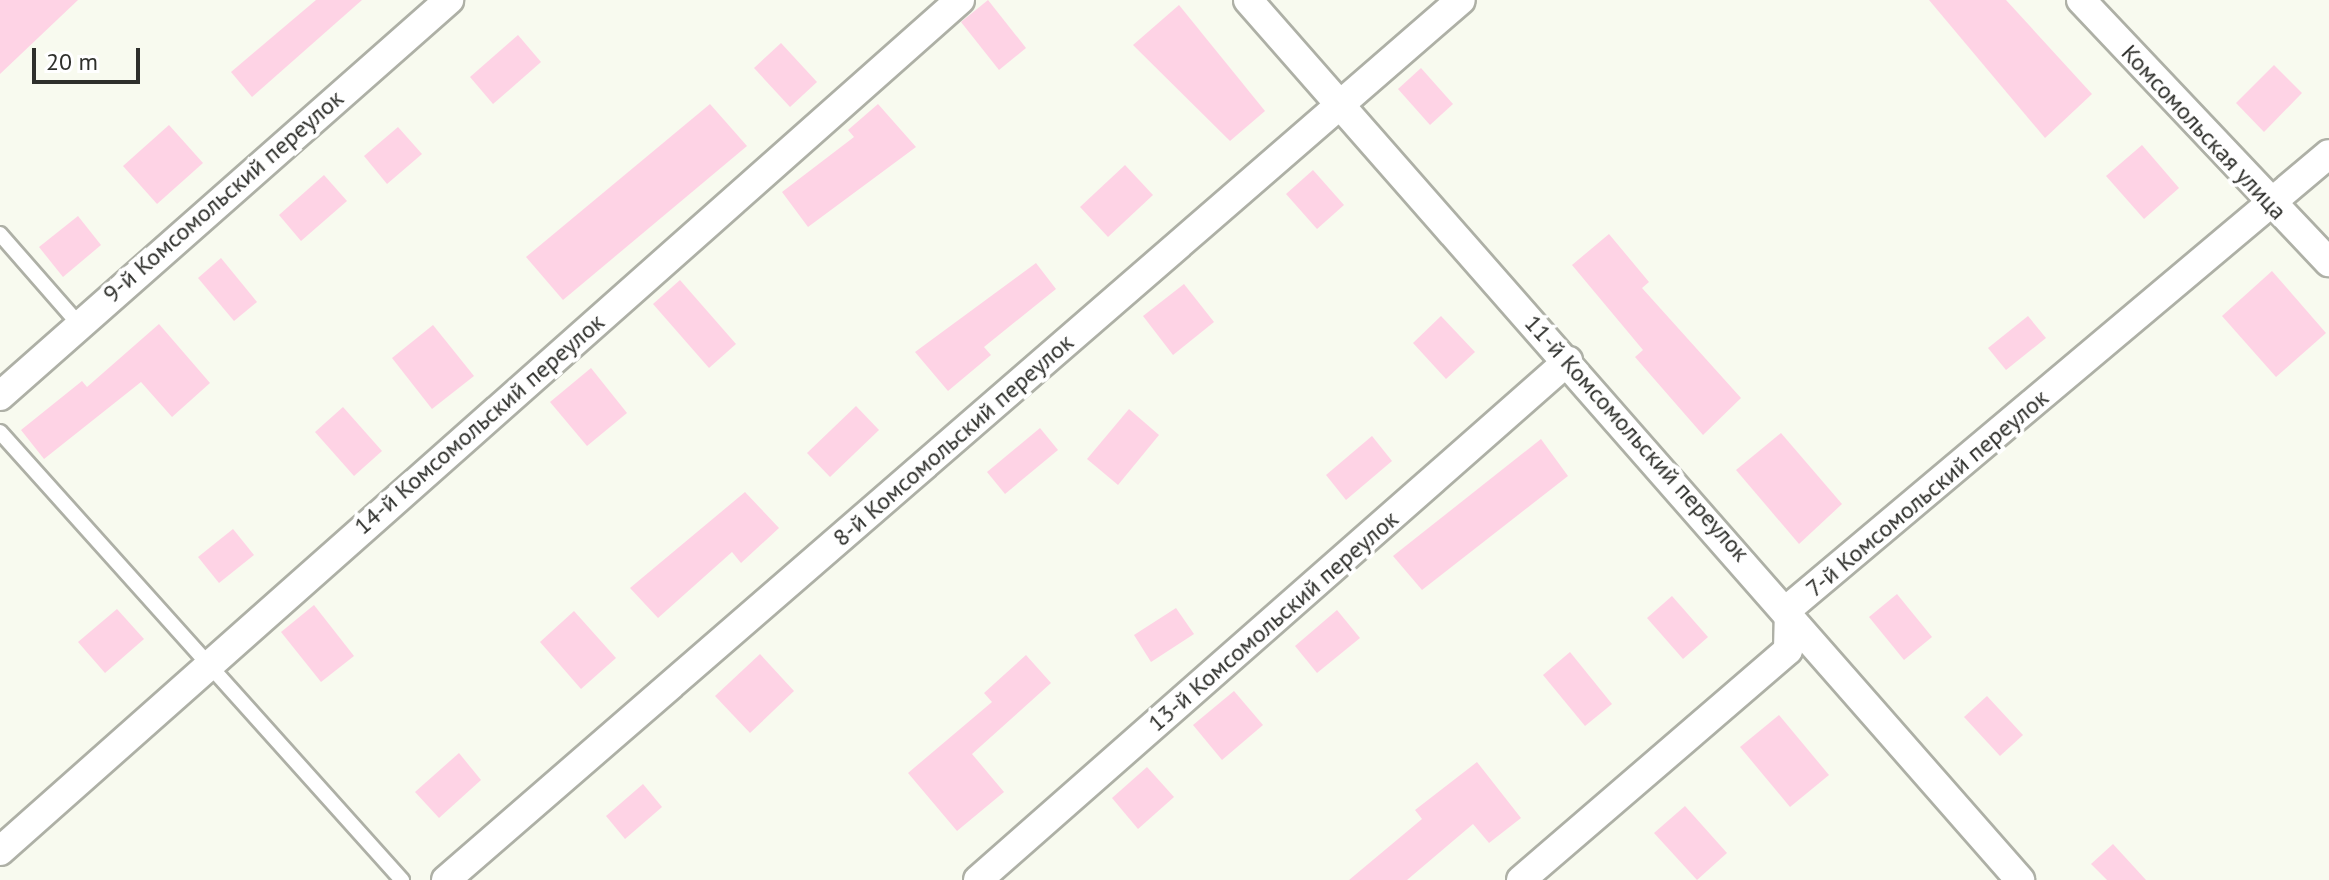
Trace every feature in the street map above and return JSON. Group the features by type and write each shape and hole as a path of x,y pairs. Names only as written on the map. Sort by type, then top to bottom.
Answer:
{"street":[{"name":"9-й Комсомольский переулок","path":"0,396 77,322 449,0"},
{"name":"14-й Комсомольский переулок","path":"0,851 206,663 960,0"},
{"name":"11-й Комсомольский переулок","path":"1248,0 1789,608 2020,880"},
{"name":"8-й Комсомольский переулок","path":"446,880 1461,0"},
{"name":"Комсомольская улица","path":"2081,0 2272,206 2329,262"},
{"name":"7-й Комсомольский переулок","path":"1521,880 1788,650 1789,608 2272,206 2329,154"},
{"name":"13-й Комсомольский переулок","path":"978,880 1568,361"}],"lane":[{"path":"0,234 77,322"},
{"path":"0,432 402,880"}],"building":[{"path":"0,0 78,0 0,74"},
{"path":"316,0 362,0 252,97 231,72"},
{"path":"988,0 1026,48 999,70 961,22"},
{"path":"1929,0 2006,0 2092,94 2045,138"},
{"path":"1179,5 1265,111 1230,141 1133,45"},
{"path":"518,35 541,62 493,104 470,77"},
{"path":"781,43 817,82 790,107 754,68"},
{"path":"2274,65 2302,93 2264,132 2236,103"},
{"path":"1421,68 1453,104 1430,125 1398,89"},
{"path":"710,104 747,146 563,300 526,257"},
{"path":"878,104 916,147 808,227 782,192 854,137 848,130"},
{"path":"169,125 203,163 157,204 123,166"},
{"path":"398,127 422,154 387,184 364,156"},
{"path":"2142,145 2179,188 2144,219 2106,176"},
{"path":"1125,165 1153,195 1108,237 1080,207"},
{"path":"1313,170 1344,205 1317,229 1286,194"},
{"path":"324,175 347,201 301,241 279,215"},
{"path":"78,216 101,245 63,277 39,247"},
{"path":"1609,234 1649,282 1642,288 1741,398 1703,435 1635,357 1643,350 1572,265"},
{"path":"221,258 257,302 234,321 198,278"},
{"path":"1036,263 1056,289 984,347 991,355 948,391 915,352"},
{"path":"2272,271 2326,333 2276,377 2222,316"},
{"path":"680,280 736,344 709,368 653,304"},
{"path":"1184,284 1214,322 1173,355 1143,316"},
{"path":"1441,316 1475,352 1446,379 1413,343"},
{"path":"2028,316 2046,338 2006,370 1988,348"},
{"path":"159,324 210,383 172,417 141,382 44,459 21,430 82,381 87,387"},
{"path":"433,325 474,376 432,409 392,358"},
{"path":"591,368 627,413 587,446 550,402"},
{"path":"856,406 879,430 830,477 807,453"},
{"path":"343,407 382,451 354,476 315,432"},
{"path":"1129,409 1159,435 1118,485 1087,459"},
{"path":"1040,428 1058,450 1005,494 987,472"},
{"path":"1781,433 1842,504 1799,544 1736,470"},
{"path":"1372,436 1392,461 1346,500 1326,475"},
{"path":"1541,439 1568,476 1422,590 1393,556"},
{"path":"745,492 779,528 741,563 732,552 658,618 630,588"},
{"path":"233,529 254,555 219,583 198,557"},
{"path":"1897,594 1932,637 1904,660 1869,617"},
{"path":"1672,596 1708,637 1683,659 1647,618"},
{"path":"314,605 354,656 321,682 281,632"},
{"path":"1176,608 1194,634 1151,662 1134,635"},
{"path":"117,609 144,639 105,673 78,642"},
{"path":"1337,610 1360,638 1317,673 1295,646"},
{"path":"574,611 616,658 581,689 540,642"},
{"path":"1570,652 1612,704 1585,726 1543,675"},
{"path":"760,654 794,691 750,733 715,696"},
{"path":"1026,655 1051,683 972,754 1004,792 957,831 908,773 992,702 984,693"},
{"path":"1234,691 1263,725 1222,760 1193,725"},
{"path":"1987,696 2023,735 2000,756 1964,717"},
{"path":"1779,715 1829,775 1790,807 1740,747"},
{"path":"459,753 481,780 439,818 415,792"},
{"path":"1477,762 1521,818 1489,843 1473,824 1407,880 1349,880 1422,819 1415,810"},
{"path":"1147,767 1174,797 1138,829 1112,798"},
{"path":"643,784 662,807 625,839 606,816"},
{"path":"1685,806 1727,853 1697,880 1654,833"},
{"path":"2113,844 2146,880 2107,880 2091,864"}]}
